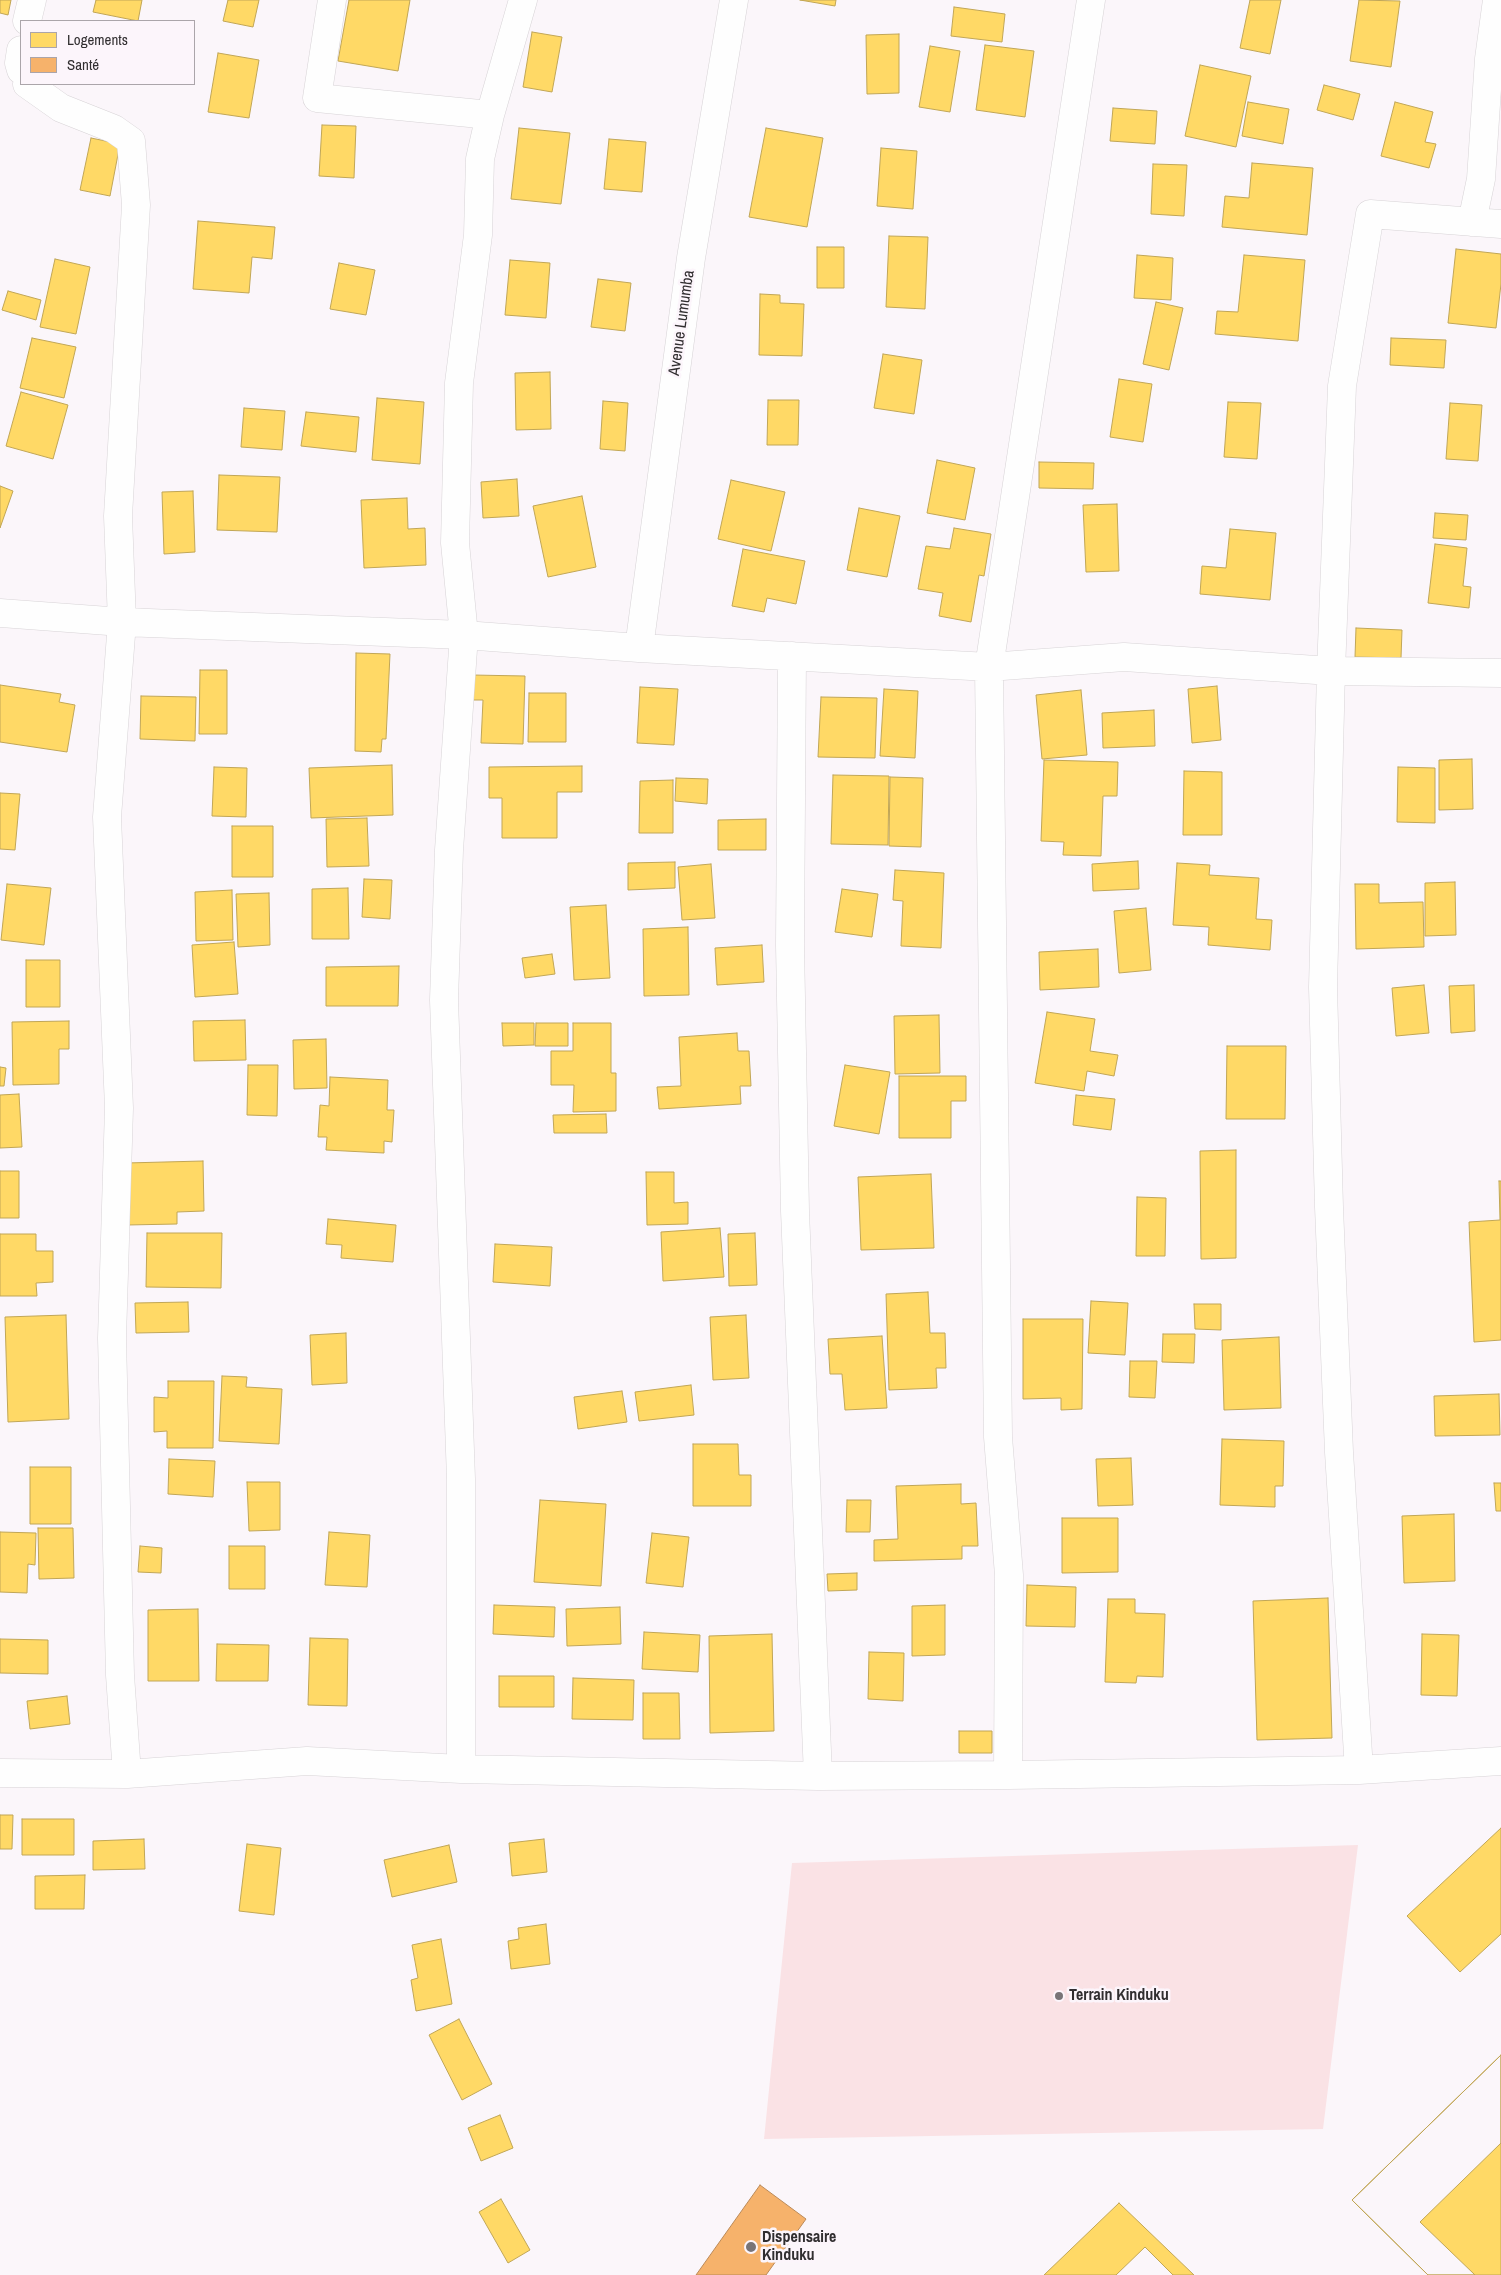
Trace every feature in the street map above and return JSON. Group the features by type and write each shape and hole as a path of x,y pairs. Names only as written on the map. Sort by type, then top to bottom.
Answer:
{"street":[{"path":"27,20 32,0"},
{"path":"332,0 317,98 490,115"},
{"path":"461,1769 461,1479 444,1000 448,850 464,635 455,543 460,383 478,235 480,159 490,115 523,0"},
{"name":"Avenue Lumumba","path":"639,648 691,258 734,0"},
{"path":"1008,1775 1010,1575 998,1437 989,667 1092,0"},
{"path":"1472,222 1481,179 1490,59 1497,0"},
{"path":"27,85 61,108 114,130 131,141 136,206 118,516 122,622 107,817 119,1108 112,1348 120,1676 127,1774"},
{"path":"1359,1770 1339,1452 1328,1198 1324,987 1331,671 1342,386 1370,214 1501,224"},
{"path":"0,613 122,622 464,635 639,648 989,667 1124,657 1331,671 1501,673"},
{"path":"792,656 790,945 795,1211 818,1776"},
{"path":"0,1773 127,1774 307,1762 461,1769 818,1776 1008,1775 1359,1770 1501,1761"}],"shaded area":[{"name":"Terrain Kinduku","path":"1358,1845 1323,2129 764,2139 792,1863"}],"building: Logements":[{"path":"0,0 11,0 8,15 0,13"},
{"path":"96,0 142,0 138,20 93,12"},
{"path":"228,0 259,0 253,27 223,21"},
{"path":"349,0 410,0 398,71 338,61"},
{"path":"800,0 836,0 835,6"},
{"path":"1250,0 1281,0 1270,54 1240,48"},
{"path":"1359,0 1400,1 1391,67 1350,61"},
{"path":"954,7 1005,14 1002,42 951,36"},
{"path":"532,32 562,37 552,92 523,87"},
{"path":"899,34 899,93 867,94 866,35"},
{"path":"985,45 1034,51 1025,117 976,110"},
{"path":"930,46 960,51 950,112 919,107"},
{"path":"218,53 259,60 249,118 208,112"},
{"path":"1200,65 1251,76 1236,147 1185,136"},
{"path":"1324,85 1360,94 1353,120 1317,110"},
{"path":"1248,102 1289,109 1283,144 1242,136"},
{"path":"1395,102 1433,112 1425,142 1436,144 1429,168 1381,156"},
{"path":"1113,108 1157,111 1155,144 1110,141"},
{"path":"322,125 356,126 354,178 319,176"},
{"path":"519,128 570,133 561,204 511,199"},
{"path":"766,128 823,138 807,227 749,217"},
{"path":"91,138 120,144 110,196 80,190"},
{"path":"609,139 646,142 642,192 604,189"},
{"path":"881,148 917,151 913,209 877,206"},
{"path":"1252,163 1313,168 1307,235 1222,227 1225,196 1249,198"},
{"path":"1153,164 1187,165 1184,216 1151,214"},
{"path":"198,221 275,227 272,259 252,257 249,293 193,289"},
{"path":"889,236 928,237 925,309 886,307"},
{"path":"817,247 844,247 844,288 817,288"},
{"path":"1456,249 1501,254 1501,284 1496,328 1448,323"},
{"path":"1137,255 1173,258 1171,300 1134,298"},
{"path":"1244,255 1305,260 1298,341 1215,334 1217,311 1238,312"},
{"path":"55,259 90,267 76,334 40,327"},
{"path":"510,260 550,263 546,318 505,315"},
{"path":"339,263 375,270 366,315 330,309"},
{"path":"598,279 631,283 625,331 591,327"},
{"path":"8,291 41,300 36,320 2,310"},
{"path":"760,294 780,295 780,303 804,304 802,356 759,355"},
{"path":"1156,302 1183,308 1169,370 1143,364"},
{"path":"32,338 76,347 64,398 20,388"},
{"path":"1391,338 1446,340 1444,368 1390,365"},
{"path":"883,354 922,360 914,414 874,408"},
{"path":"550,372 551,429 516,430 515,373"},
{"path":"1119,379 1152,384 1143,442 1110,437"},
{"path":"21,392 68,405 53,459 6,446"},
{"path":"377,398 424,402 420,464 372,460"},
{"path":"768,400 799,400 798,445 767,445"},
{"path":"603,401 628,403 625,451 600,449"},
{"path":"1228,402 1261,403 1257,459 1224,457"},
{"path":"1450,403 1482,405 1478,461 1446,459"},
{"path":"244,408 285,411 282,450 241,447"},
{"path":"306,412 359,417 356,452 301,446"},
{"path":"937,460 975,468 965,520 927,513"},
{"path":"1039,462 1094,463 1093,489 1039,488"},
{"path":"219,475 280,477 277,532 217,530"},
{"path":"517,479 519,516 483,518 481,482"},
{"path":"731,480 785,492 771,551 718,539"},
{"path":"0,486 13,491 0,528"},
{"path":"193,491 195,552 164,554 162,492"},
{"path":"582,496 596,567 548,577 533,506"},
{"path":"407,498 408,529 425,528 426,565 364,568 361,500"},
{"path":"1117,504 1119,571 1086,572 1083,505"},
{"path":"859,508 900,516 887,577 847,570"},
{"path":"1435,513 1468,515 1466,540 1433,538"},
{"path":"954,528 991,534 984,576 979,575 971,622 939,616 943,593 918,589 926,546 950,549"},
{"path":"1230,529 1276,533 1270,600 1200,594 1202,566 1226,568"},
{"path":"1435,544 1467,548 1463,586 1471,587 1469,608 1428,603"},
{"path":"743,549 805,561 796,604 767,598 764,612 732,606"},
{"path":"1356,628 1402,630 1401,658 1355,657"},
{"path":"356,653 390,654 386,739 382,739 381,752 355,751"},
{"path":"200,670 227,670 227,734 199,734"},
{"path":"472,675 525,676 523,744 481,743 483,700 471,700"},
{"path":"0,685 61,694 59,702 75,705 67,752 0,742"},
{"path":"1217,686 1221,740 1192,743 1188,689"},
{"path":"640,687 678,689 674,745 637,743"},
{"path":"884,689 918,691 915,758 880,756"},
{"path":"1081,690 1087,755 1042,759 1036,695"},
{"path":"529,693 566,693 566,742 528,742"},
{"path":"141,696 196,697 195,741 140,739"},
{"path":"821,697 877,698 875,758 818,757"},
{"path":"1154,710 1155,746 1103,748 1102,713"},
{"path":"1472,759 1473,809 1439,810 1439,760"},
{"path":"1044,760 1118,762 1117,796 1103,796 1101,856 1063,855 1064,842 1041,841"},
{"path":"392,765 393,815 311,818 309,768"},
{"path":"582,766 582,792 557,792 557,838 502,838 502,798 489,798 489,767"},
{"path":"214,767 247,768 246,817 212,816"},
{"path":"1398,767 1435,768 1435,823 1397,822"},
{"path":"1184,771 1222,772 1222,835 1183,835"},
{"path":"833,775 889,776 888,845 831,844"},
{"path":"890,777 923,778 921,847 889,846"},
{"path":"676,778 708,779 707,804 675,801"},
{"path":"673,780 673,833 639,833 640,781"},
{"path":"0,793 20,794 15,850 0,849"},
{"path":"367,818 369,866 327,867 326,819"},
{"path":"766,819 766,850 718,850 718,820"},
{"path":"232,826 273,826 273,877 232,877"},
{"path":"1138,861 1139,889 1093,891 1092,864"},
{"path":"675,862 675,888 628,890 628,863"},
{"path":"1177,863 1210,865 1209,875 1259,878 1256,919 1272,920 1270,950 1208,945 1209,927 1173,925"},
{"path":"711,864 715,918 682,920 678,867"},
{"path":"895,870 944,873 941,948 901,946 903,901 893,900"},
{"path":"364,879 392,880 390,919 362,917"},
{"path":"1455,882 1456,935 1425,936 1425,883"},
{"path":"7,884 51,888 44,945 1,940"},
{"path":"1355,884 1379,884 1379,903 1423,902 1424,947 1356,949"},
{"path":"348,888 349,939 312,939 312,889"},
{"path":"842,889 878,894 872,937 835,932"},
{"path":"232,890 233,940 196,941 195,892"},
{"path":"269,893 270,945 238,947 236,894"},
{"path":"606,905 610,978 574,980 570,907"},
{"path":"1146,908 1151,970 1119,973 1114,911"},
{"path":"688,927 689,995 644,996 643,929"},
{"path":"234,942 238,994 195,997 192,945"},
{"path":"762,945 764,982 717,985 715,948"},
{"path":"1098,949 1099,987 1040,990 1039,952"},
{"path":"552,954 555,974 525,978 522,958"},
{"path":"26,960 60,960 60,1007 26,1007"},
{"path":"399,966 398,1006 326,1006 326,967"},
{"path":"1424,985 1429,1033 1396,1036 1392,988"},
{"path":"1474,985 1475,1031 1451,1033 1449,986"},
{"path":"1047,1012 1095,1019 1090,1051 1118,1055 1114,1076 1087,1071 1084,1091 1035,1083"},
{"path":"939,1015 940,1073 895,1074 894,1016"},
{"path":"245,1020 246,1060 194,1061 193,1021"},
{"path":"69,1021 69,1049 59,1049 59,1084 13,1085 12,1022"},
{"path":"502,1023 534,1023 534,1045 503,1046"},
{"path":"536,1023 568,1023 568,1046 535,1046"},
{"path":"573,1023 611,1023 611,1073 616,1073 616,1111 573,1112 574,1085 551,1085 551,1051 573,1051"},
{"path":"737,1033 738,1051 749,1051 751,1086 740,1086 741,1104 659,1109 657,1087 681,1086 679,1037"},
{"path":"326,1039 327,1088 294,1089 293,1040"},
{"path":"1227,1046 1286,1046 1285,1119 1226,1119"},
{"path":"248,1065 278,1065 277,1116 247,1115"},
{"path":"845,1065 890,1072 879,1134 834,1126"},
{"path":"0,1067 6,1068 4,1086 0,1086"},
{"path":"899,1076 966,1076 966,1101 951,1101 951,1138 899,1138"},
{"path":"330,1077 388,1080 387,1110 394,1110 392,1142 384,1141 384,1153 326,1150 327,1137 318,1137 320,1105 329,1106"},
{"path":"19,1094 22,1147 0,1148 0,1095"},
{"path":"1076,1095 1115,1099 1111,1130 1073,1125"},
{"path":"606,1114 607,1133 554,1133 553,1115"},
{"path":"1236,1150 1236,1258 1201,1259 1200,1151"},
{"path":"203,1161 204,1211 177,1212 177,1224 127,1225 126,1163"},
{"path":"0,1171 19,1171 19,1218 0,1218"},
{"path":"646,1172 674,1172 674,1203 688,1202 688,1224 647,1225"},
{"path":"931,1174 934,1248 861,1250 858,1177"},
{"path":"1499,1181 1501,1181 1501,1340 1474,1342 1469,1222 1500,1220"},
{"path":"1137,1197 1166,1198 1165,1256 1136,1256"},
{"path":"328,1219 396,1225 393,1262 341,1258 342,1245 326,1244"},
{"path":"720,1228 724,1277 663,1281 661,1232"},
{"path":"147,1233 222,1233 221,1288 146,1287"},
{"path":"755,1233 757,1285 729,1286 728,1234"},
{"path":"0,1234 36,1234 36,1251 53,1251 53,1282 36,1283 37,1296 0,1296"},
{"path":"495,1244 552,1247 550,1286 493,1282"},
{"path":"928,1292 930,1333 945,1333 946,1368 936,1368 937,1388 889,1390 886,1294"},
{"path":"1091,1301 1128,1303 1125,1355 1088,1353"},
{"path":"188,1302 189,1332 136,1333 135,1303"},
{"path":"1194,1304 1221,1304 1221,1330 1195,1329"},
{"path":"66,1315 69,1419 8,1422 5,1317"},
{"path":"746,1315 749,1378 713,1380 710,1317"},
{"path":"1023,1319 1083,1319 1082,1409 1061,1410 1061,1398 1023,1399"},
{"path":"346,1333 347,1383 312,1385 310,1335"},
{"path":"1163,1334 1195,1334 1194,1363 1162,1362"},
{"path":"882,1336 887,1408 845,1410 842,1374 830,1374 828,1339"},
{"path":"1279,1337 1281,1408 1224,1410 1222,1340"},
{"path":"1130,1361 1157,1361 1155,1398 1129,1397"},
{"path":"222,1376 247,1377 246,1387 282,1389 279,1444 219,1441"},
{"path":"168,1381 214,1381 213,1448 167,1448 167,1431 154,1432 154,1397 168,1398"},
{"path":"691,1385 694,1415 639,1421 635,1392"},
{"path":"622,1391 627,1422 578,1429 574,1397"},
{"path":"1499,1394 1500,1435 1435,1436 1434,1396"},
{"path":"1222,1439 1284,1441 1283,1486 1275,1486 1275,1507 1220,1505"},
{"path":"693,1444 738,1444 739,1475 751,1475 751,1506 693,1506"},
{"path":"1131,1458 1133,1505 1098,1506 1096,1459"},
{"path":"169,1459 215,1461 213,1497 168,1494"},
{"path":"30,1467 71,1467 71,1524 30,1524"},
{"path":"247,1482 280,1482 280,1530 249,1531"},
{"path":"1494,1483 1501,1483 1501,1511 1496,1511"},
{"path":"961,1484 961,1504 976,1503 978,1546 962,1546 962,1559 874,1561 874,1540 898,1539 896,1486"},
{"path":"540,1500 606,1504 601,1586 534,1582"},
{"path":"847,1500 871,1500 870,1532 846,1532"},
{"path":"1454,1514 1455,1581 1404,1583 1402,1516"},
{"path":"1062,1518 1118,1518 1118,1572 1062,1573"},
{"path":"38,1528 73,1528 74,1578 39,1579"},
{"path":"0,1532 36,1533 35,1565 28,1564 27,1593 0,1592"},
{"path":"329,1532 370,1535 367,1587 325,1585"},
{"path":"652,1533 689,1537 683,1587 646,1583"},
{"path":"140,1546 162,1548 161,1573 138,1572"},
{"path":"229,1546 265,1546 265,1589 229,1589"},
{"path":"857,1573 857,1590 828,1591 827,1574"},
{"path":"1027,1585 1076,1587 1075,1627 1026,1626"},
{"path":"1328,1598 1332,1738 1257,1740 1253,1601"},
{"path":"1108,1599 1135,1599 1135,1613 1165,1614 1163,1677 1137,1676 1136,1683 1105,1682"},
{"path":"494,1605 555,1607 554,1637 493,1634"},
{"path":"945,1605 945,1655 912,1656 912,1606"},
{"path":"620,1607 621,1644 567,1646 566,1609"},
{"path":"198,1609 199,1681 148,1681 148,1610"},
{"path":"644,1632 700,1635 698,1672 642,1669"},
{"path":"772,1634 774,1731 710,1733 709,1636"},
{"path":"1422,1634 1459,1635 1457,1696 1421,1695"},
{"path":"310,1638 348,1639 347,1706 308,1705"},
{"path":"0,1639 48,1640 48,1674 0,1673"},
{"path":"217,1644 269,1645 268,1681 216,1681"},
{"path":"869,1652 904,1653 903,1701 868,1699"},
{"path":"499,1676 554,1676 554,1707 499,1707"},
{"path":"573,1678 634,1680 633,1720 572,1719"},
{"path":"643,1693 679,1693 680,1739 643,1739"},
{"path":"67,1696 70,1724 30,1729 27,1701"},
{"path":"959,1731 992,1731 992,1753 959,1753"},
{"path":"0,1815 13,1815 12,1849 0,1849"},
{"path":"22,1819 74,1819 74,1855 22,1855"},
{"path":"1501,1828 1501,1934 1460,1972 1407,1916"},
{"path":"144,1839 145,1869 93,1870 93,1841"},
{"path":"544,1839 547,1872 512,1876 509,1843"},
{"path":"247,1844 281,1848 274,1915 239,1911"},
{"path":"449,1845 457,1882 392,1897 384,1860"},
{"path":"85,1875 84,1909 35,1909 35,1876"},
{"path":"546,1924 550,1964 511,1969 508,1941 519,1939 518,1928"},
{"path":"441,1939 452,2004 416,2011 411,1980 418,1978 412,1945"},
{"path":"459,2019 492,2084 462,2100 429,2035"},
{"path":"1501,2055 1501,2143 1420,2222 1475,2275 1428,2275 1352,2200"},
{"path":"1501,2055 1501,2275 1428,2275 1352,2200"},
{"path":"500,2115 513,2148 481,2161 468,2128"},
{"path":"501,2199 530,2250 508,2263 479,2212"},
{"path":"1119,2203 1194,2275 1173,2275 1145,2247 1116,2275 1044,2275"}],"building: Santé":[{"name":"Dispensaire Kinduku","path":"760,2185 806,2219 766,2275 696,2275"}],"place":[{"name":"Terrain Kinduku","path":"1059,1996"},
{"name":"Dispensaire Kinduku","path":"751,2247"}]}
